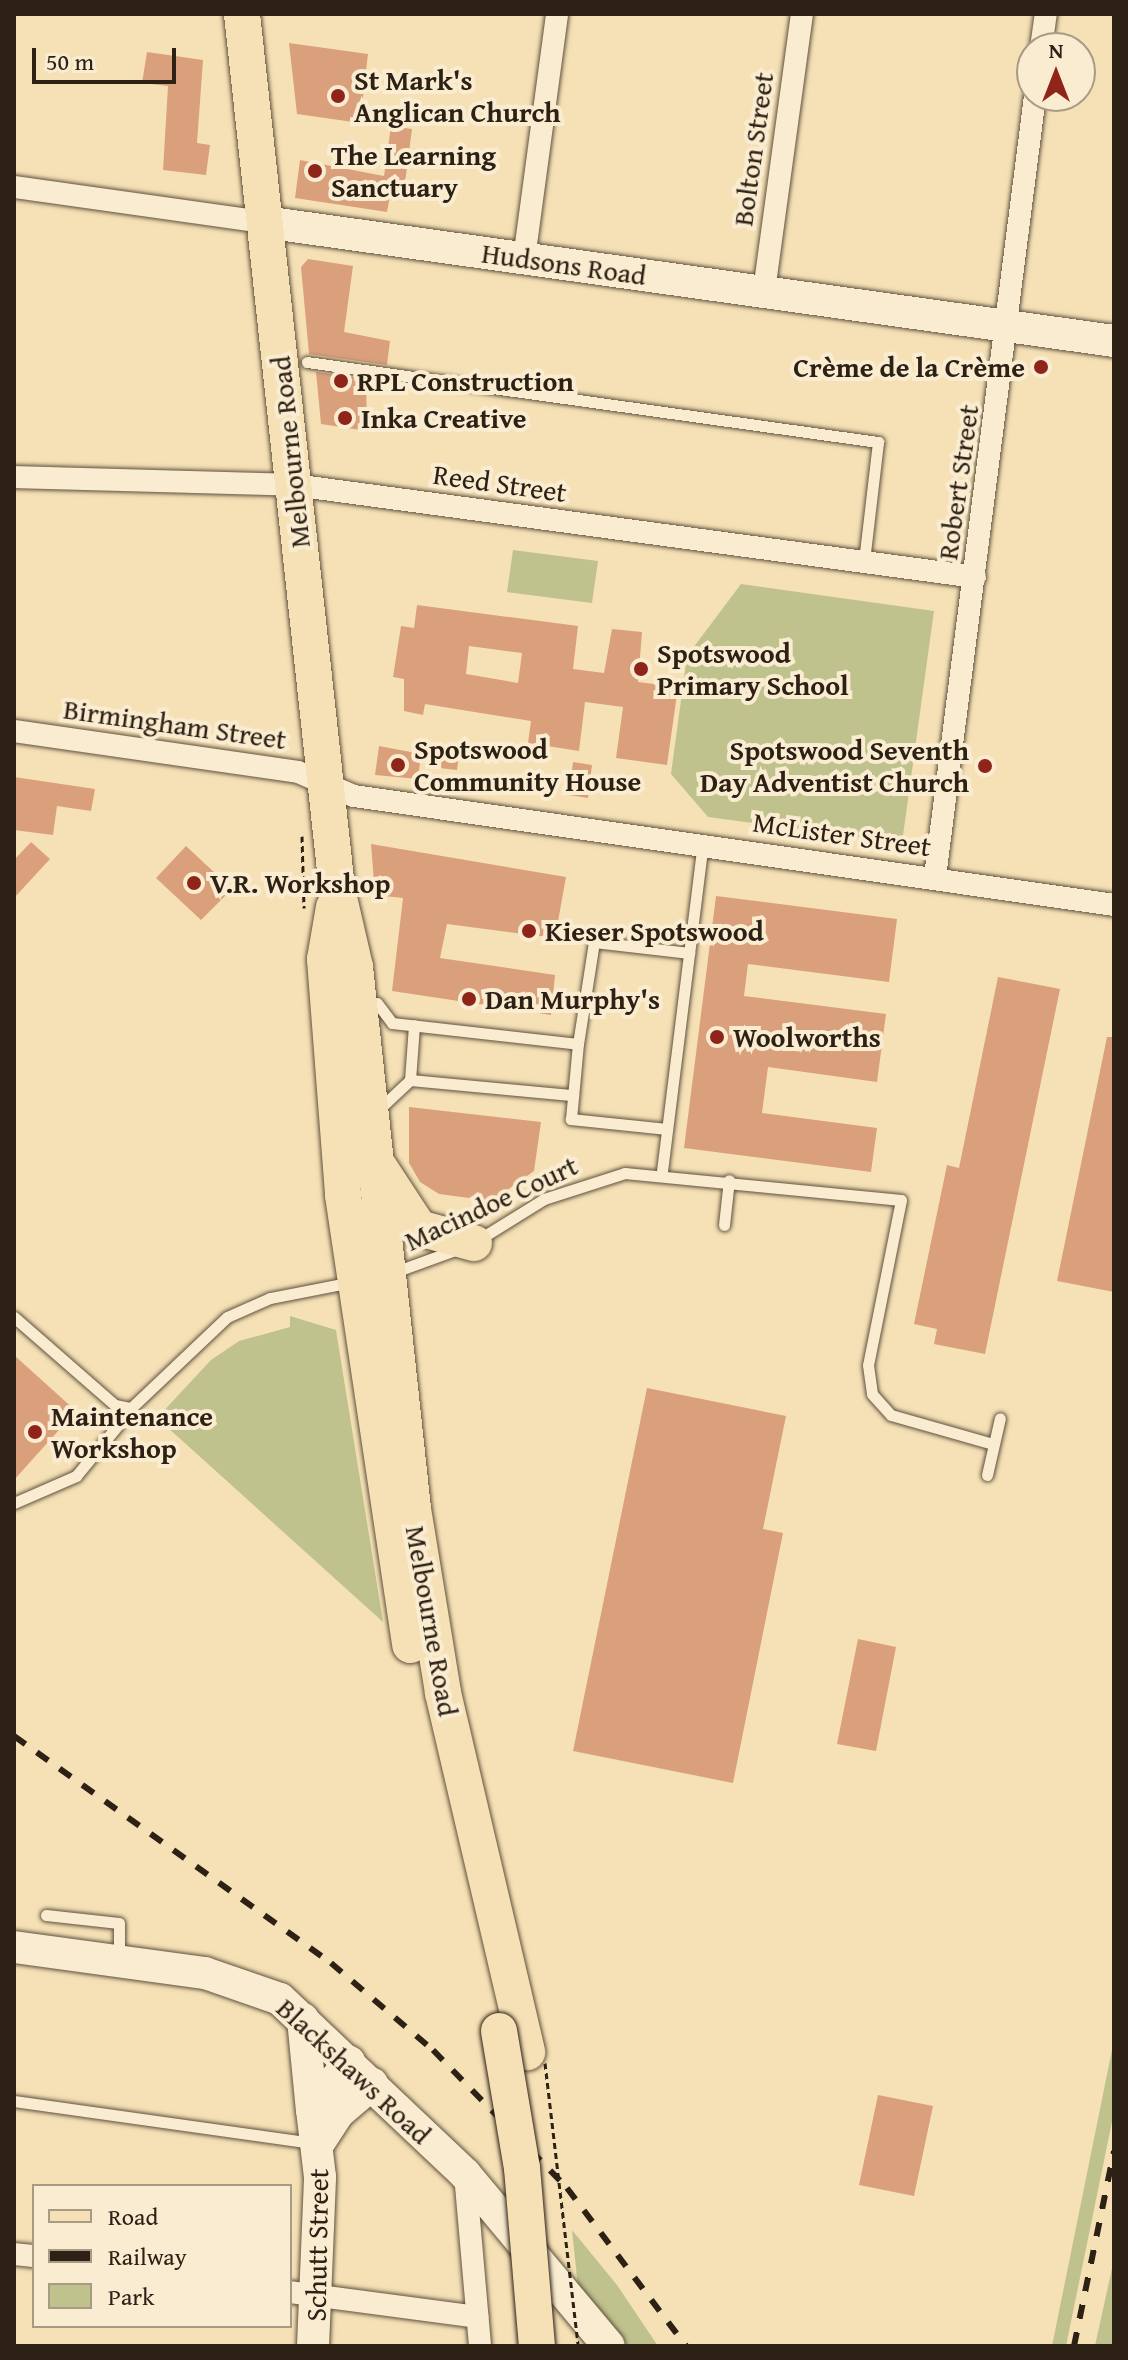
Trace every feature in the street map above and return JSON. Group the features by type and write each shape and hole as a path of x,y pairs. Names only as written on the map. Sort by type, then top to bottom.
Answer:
{"main road":[{"name":"Melbourne Road","path":"242,14 337,889 355,967 370,1136 370,1278"},
{"name":"Melbourne Road","path":"337,889 325,959 328,1030 443,1693 523,2049 552,2216 562,2346"},
{"path":"370,1136 419,1228 474,1243"},
{"name":"Melbourne Road","path":"523,2049 522,2168 537,2346"}],"street":[{"path":"524,259 557,14"},
{"name":"Bolton Street","path":"764,291 802,14"},
{"name":"Robert Street","path":"935,877 1010,326 1005,314 1033,112"},
{"name":"Hudsons Road","path":"14,187 1114,341"},
{"name":"Reed Street","path":"14,477 294,485 975,577"},
{"name":"Birmingham Street","path":"14,731 298,772 325,783"},
{"name":"McLister Street","path":"325,783 354,796 1114,905"},
{"name":"Blackshaws Road","path":"14,1947 249,1983 303,2019 465,2174 609,2346"},
{"name":"Schutt Street","path":"303,2019 312,2110 310,2132 318,2144"},
{"path":"312,2110 361,2073"},
{"name":"Schutt Street","path":"313,2346 305,2294 318,2144 361,2073"},
{"path":"465,2174 480,2346"},
{"path":"305,2294 477,2317"}],"lane":[{"path":"307,362 878,442 864,562"},
{"path":"662,1171 703,844"},
{"path":"667,1129 571,1119 578,1044 594,942 689,953"},
{"path":"377,1003 392,1023 578,1044"},
{"path":"370,1136 410,1080 414,1025"},
{"path":"410,1080 573,1095"},
{"name":"Macindoe Court","path":"123,1408 138,1401 227,1317 270,1298 370,1278 474,1243 584,1181 662,1171 901,1200 868,1365 872,1394 891,1415 993,1444"},
{"path":"724,1225 729,1180"},
{"path":"14,1317 123,1408 118,1425 76,1476 14,1503"},
{"path":"987,1475 1000,1418"},
{"path":"46,1915 119,1923 119,1961"},
{"path":"14,2101 318,2144"}],"path":[{"path":"523,2049 578,2346"}],"green space":[{"path":"513,550 598,561 592,603 507,592"},
{"path":"741,584 934,611 902,843 708,817 671,774 687,656"},
{"path":"290,1316 336,1330 383,1622 157,1418 211,1360 239,1341 290,1327"},
{"path":"1114,2040 1114,2112 1066,2346 1052,2346"},
{"path":"572,2230 617,2285 658,2346 620,2346 578,2287"},
{"path":"1114,2259 1114,2346 1095,2346"}],"building":[{"path":"289,43 368,54 360,123 297,114"},
{"path":"147,52 203,60 197,143 210,145 206,175 163,170 168,86 142,83"},
{"path":"391,126 412,129 403,198 390,196 387,212 295,198 300,160 384,176"},
{"path":"308,259 353,266 344,332 390,341 387,365 309,354 301,267"},
{"path":"316,372 366,379 367,431 321,424"},
{"path":"417,605 578,626 573,669 604,673 612,629 642,632 638,682 678,687 667,765 616,758 623,707 585,702 579,751 528,743 531,721 425,704 423,715 404,711 404,679 393,677 401,626 414,628","holes":["469,646 522,653 518,683 466,674"]},
{"name":"Spotswood Community House","path":"379,746 421,754 418,779 375,775"},
{"path":"441,752 459,754 457,770 439,768"},
{"path":"573,762 592,765 588,798 569,795"},
{"path":"14,777 95,789 91,811 57,806 53,835 14,830"},
{"path":"31,842 50,859 14,898 14,860"},
{"name":"Kieser Spotswood","path":"371,844 566,877 555,938 447,924 440,958 555,975 551,1015 392,991 403,898 375,895"},
{"name":"V.R. Workshop","path":"186,846 232,889 201,920 156,878"},
{"path":"716,896 897,919 889,982 748,964 744,996 886,1014 877,1082 768,1067 762,1113 877,1128 871,1172 684,1148"},
{"path":"998,977 1060,989 985,1354 934,1344 937,1329 914,1324 947,1165 959,1168"},
{"path":"1107,1037 1114,1037 1114,1292 1057,1281"},
{"path":"409,1107 541,1122 534,1171 492,1201 439,1194 420,1182 409,1163"},
{"name":"Maintenance Workshop","path":"14,1355 76,1411 14,1480"},
{"path":"647,1388 786,1416 763,1529 783,1533 733,1783 573,1751"},
{"path":"858,1639 896,1647 876,1751 837,1744"},
{"path":"878,2095 933,2106 914,2196 859,2185"}],"railway":[{"path":"14,1736 331,1963 433,2050 567,2188 686,2346"},
{"path":"1074,2346 1114,2151"}],"place":[{"name":"St Mark's Anglican Church","path":"338,96"},
{"name":"The Learning Sanctuary","path":"315,171"},
{"name":"Crème de la Crème","path":"1041,367"},
{"name":"RPL Construction","path":"341,381"},
{"name":"Inka Creative","path":"345,418"},
{"name":"Spotswood Primary School","path":"641,669"},
{"name":"Spotswood Community House","path":"398,765"},
{"name":"Spotswood Seventh Day Adventist Church","path":"985,766"},
{"name":"V.R. Workshop","path":"194,883"},
{"name":"Kieser Spotswood","path":"529,931"},
{"name":"Dan Murphy's","path":"469,999"},
{"name":"Woolworths","path":"717,1037"},
{"name":"Maintenance Workshop","path":"35,1432"}]}
